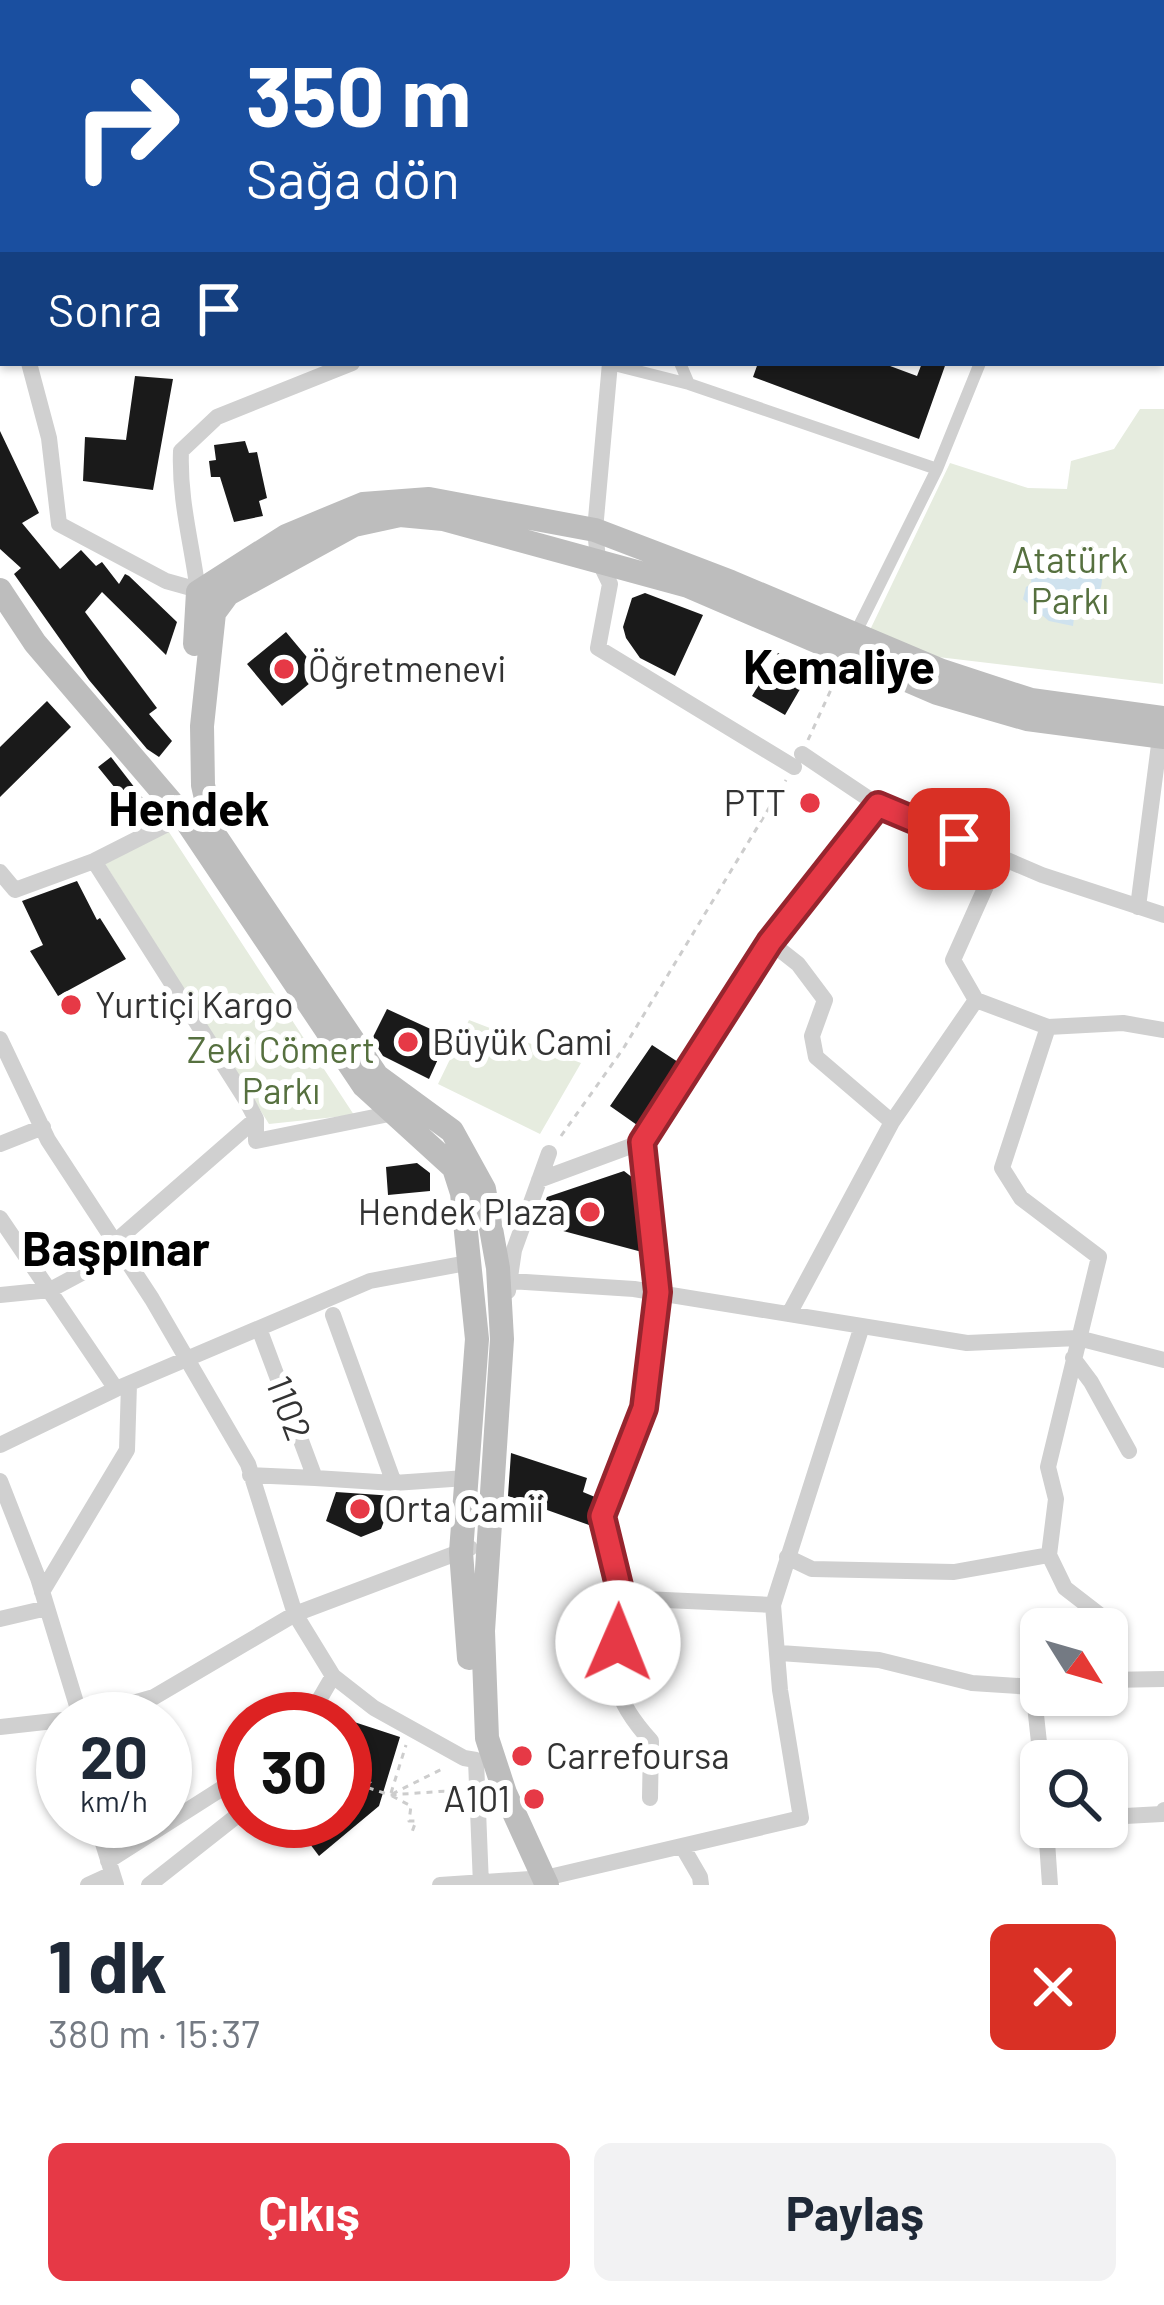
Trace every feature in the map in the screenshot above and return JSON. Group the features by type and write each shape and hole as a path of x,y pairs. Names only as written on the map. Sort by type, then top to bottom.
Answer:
{"main road":[{"path":"183,816 198,592 286,536 363,504 429,499 595,530 851,643"},
{"path":"476,1752 502,1339 498,1268 484,1190 452,1131 377,1076 214,834 202,785 202,726 214,613 228,595 354,525 400,515 443,519 688,586 1031,700 1163,730"},
{"path":"0,590 35,644 183,816 364,1086 454,1168 462,1193 477,1339 461,1552 476,1752 505,1793 546,1881"},
{"path":"183,816 214,834"}],"street":[{"path":"30,366 49,438 59,524 166,581 198,592 228,595"},
{"path":"198,592 192,542 179,497 181,451 217,417 344,366"},
{"path":"610,366 595,530 598,559 610,584 598,648 878,805 999,857 1164,915"},
{"path":"621,366 689,384 937,469"},
{"path":"681,366 689,384"},
{"path":"851,643 937,469 979,366"},
{"path":"1138,907 1163,730"},
{"path":"539,1180 642,1142 770,942 878,805"},
{"path":"0,872 8,894 94,862 183,816"},
{"path":"999,857 953,960 976,1000 1048,1027 1123,1023 1164,1030"},
{"path":"94,862 256,1119 256,1141 399,1117"},
{"path":"770,942 798,964 825,1000 812,1036 816,1057 892,1122"},
{"path":"789,1314 892,1122 976,1000"},
{"path":"1048,1027 1002,1168 1021,1198 1099,1257 1048,1467 1056,1499 1049,1555 1065,1588 1091,1608"},
{"path":"0,1039 43,1127 248,1464 295,1615 333,1676 411,1729 476,1752 481,1882"},
{"path":"0,1295 50,1290 118,1247 256,1119"},
{"path":"0,1144 43,1127"},
{"path":"642,1142 658,1292 644,1408 602,1516 622,1598 614,1689 629,1717 651,1741 650,1798"},
{"path":"502,1339 514,1250 549,1153"},
{"path":"0,1218 122,1387 128,1450 45,1600 0,1619"},
{"path":"0,1445 370,1281 467,1263"},
{"path":"510,1281 658,1292 967,1343 1078,1338 1164,1360"},
{"path":"333,1315 394,1483"},
{"path":"440,1885 546,1881 801,1818 780,1690 773,1605 862,1326"},
{"name":"1102","path":"260,1330 316,1478 394,1483 466,1478"},
{"path":"1073,1358 1129,1451"},
{"path":"250,1475 316,1478"},
{"path":"0,1481 45,1600 72,1692"},
{"path":"163,1692 295,1615 487,1541"},
{"path":"787,1557 812,1569 934,1573 1049,1555"},
{"path":"622,1598 773,1605"},
{"path":"780,1653 879,1660 972,1683 1020,1686"},
{"path":"324,1692 333,1676"},
{"path":"1128,1680 1164,1679"},
{"path":"0,1727 36,1723"},
{"path":"88,1885 112,1873 216,1795"},
{"path":"1128,1816 1162,1814 1164,1810"},
{"path":"148,1885 216,1832"},
{"path":"682,1846 700,1885"},
{"path":"1047,1848 1050,1885"}],"path":[{"path":"549,1153 622,1049 798,760 851,643"},
{"path":"390,1795 411,1729"},
{"path":"390,1795 476,1752"},
{"path":"372,1789 411,1806 409,1821 416,1821 412,1832"},
{"path":"390,1795 479,1789"}],"green space":[{"name":"Atatürk Parkı","path":"1140,409 1164,409 1163,684 938,657 870,630 950,463 1028,488 1067,489 1071,461 1114,449"},
{"name":"Zeki Cömert Parkı","path":"167,829 354,1115 269,1124 102,859"},
{"path":"469,1020 581,1063 540,1134 438,1084"}],"water":[{"path":"1066,555 1088,559 1102,574 1097,595 1076,603 1073,626 1049,621 1023,599 1031,584 1032,566 1052,559 1063,562"}],"building":[{"path":"757,366 890,366 917,376 921,366 945,366 919,439 753,377"},
{"path":"135,376 173,379 153,490 83,481 85,437 126,440"},
{"path":"0,431 39,513 22,523 60,569 81,550 96,566 102,562 119,584 125,574 129,576 177,622 166,655 102,592 85,612 157,708 149,714 172,741 159,757 89,680 14,574 21,568 0,549"},
{"path":"245,441 249,453 257,452 267,498 259,501 263,516 234,522 220,477 211,477 209,461 216,460 214,445"},
{"path":"645,593 703,615 675,676 640,658 626,638 623,627 632,598"},
{"name":"Öğretmenevi","path":"286,632 321,674 282,706 247,664"},
{"path":"778,653 810,672 785,715 752,696"},
{"path":"47,701 71,727 0,797 0,747"},
{"path":"111,757 152,810 141,820 98,767"},
{"path":"77,881 97,920 100,918 126,959 58,996 30,951 43,945 22,901"},
{"name":"Büyük Cami","path":"387,1009 448,1037 429,1079 383,1056 372,1039"},
{"path":"652,1045 678,1062 637,1125 610,1106"},
{"path":"417,1163 430,1173 430,1191 388,1195 386,1167"},
{"name":"Hendek Plaza","path":"624,1171 633,1178 642,1252 552,1228 535,1229 547,1197"},
{"path":"511,1453 587,1478 583,1492 595,1497 589,1525 508,1496"},
{"name":"Orta Camii","path":"336,1492 394,1496 381,1529 361,1537 326,1521"},
{"path":"372,1728 400,1737 379,1806 372,1812"}],"place":[{"name":"Öğretmenevi","path":"284,669"},
{"name":"PTT","path":"810,803"},
{"name":"Yurtiçi Kargo","path":"71,1005"},
{"name":"Büyük Cami","path":"408,1042"},
{"name":"Hendek Plaza","path":"590,1212"},
{"name":"Orta Camii","path":"360,1509"},
{"name":"Carrefoursa","path":"522,1756"},
{"name":"A101","path":"534,1799"}],"district":[{"name":"Kemaliye","path":"839,667"},
{"name":"Hendek","path":"189,809"},
{"name":"Başpınar","path":"116,1249"}],"route":[{"path":"618,1643 622,1598 602,1516 644,1408 658,1292 642,1142 770,942 878,805 959,839"}]}
